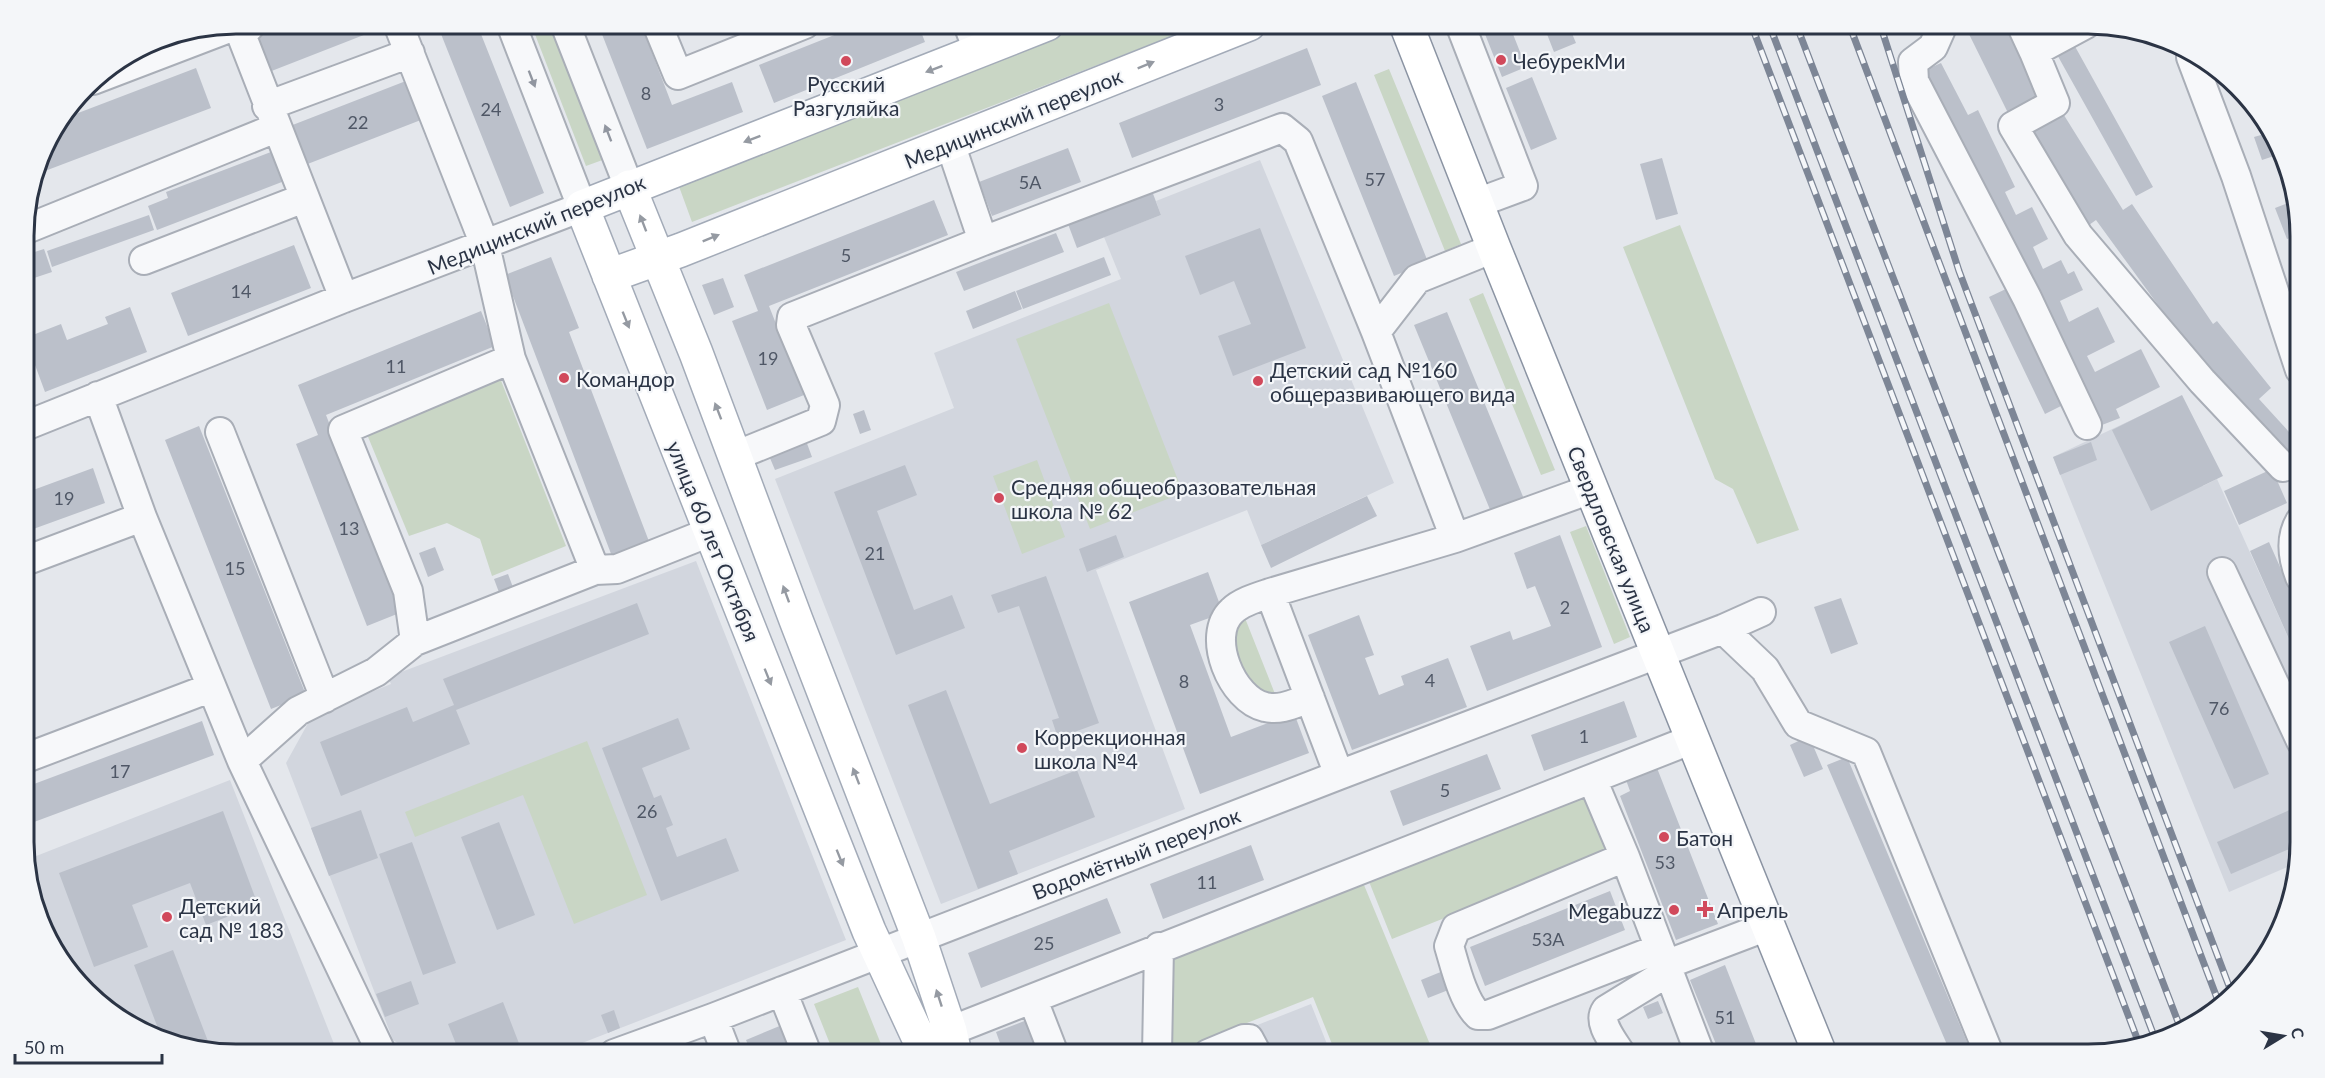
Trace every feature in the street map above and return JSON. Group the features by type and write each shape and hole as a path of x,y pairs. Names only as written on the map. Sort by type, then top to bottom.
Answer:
{"main road":[{"name":"Медицинский переулок","path":"582,207 973,38 994,34"},
{"name":"Медицинский переулок","path":"609,276 1224,34"},
{"name":"Свердловская улица","path":"1411,34 1494,248 1816,1043"},
{"path":"629,187 696,353 919,938 952,1042"},
{"name":"улица 60 лет Октября","path":"582,207 879,954 921,1044"}],"street":[{"path":"246,34 272,117 344,298"},
{"path":"402,34 485,245 511,359 595,570"},
{"name":"улица 60 лет Октября","path":"515,34 582,207"},
{"path":"569,34 629,187"},
{"path":"661,34 678,75 780,34"},
{"path":"1464,34 1523,186 1477,203"},
{"path":"1939,34 1933,47 1913,62 1914,81 2027,298 2087,424"},
{"path":"2026,34 2055,103 2013,126 2078,235 2202,381 2283,467"},
{"path":"2034,52 2067,34"},
{"path":"125,69 217,35"},
{"path":"35,225 410,53"},
{"path":"2194,64 2236,176 2290,340"},
{"path":"735,456 821,422 825,405 791,325 792,317 983,241 1282,128 1298,141 1376,332 1455,538"},
{"path":"950,143 983,241"},
{"path":"144,260 304,198"},
{"name":"Медицинский переулок","path":"35,422 344,298 582,207"},
{"path":"1376,332 1417,279 1494,248"},
{"path":"415,641 408,591 343,430 511,359"},
{"path":"98,396 142,517 210,688 242,761 377,1044"},
{"path":"220,432 325,698"},
{"path":"1310,698 1281,708 1263,707 1247,698 1231,681 1223,654 1221,630 1231,611 1270,593 1455,538 1591,489"},
{"path":"34,557 142,517"},
{"path":"242,761 298,711 376,672 415,641 595,570 617,569 710,532"},
{"path":"2222,572 2290,717"},
{"path":"1270,593 1339,775"},
{"name":"Водомётный переулок","path":"642,1044 1658,652 1723,629 1761,612"},
{"path":"1723,629 1765,669 1798,724 1866,752 1985,1043"},
{"path":"34,755 210,688"},
{"path":"952,1042 1033,1000 1159,947 1693,739"},
{"path":"1592,779 1696,1043"},
{"path":"1624,857 1456,928 1449,946 1472,1008 1478,1015 1488,1015 1664,962 1768,926"},
{"path":"1157,1044 1159,947"},
{"path":"1615,1043 1602,1021 1603,1014 1664,962"},
{"path":"782,991 803,1044"},
{"path":"1033,1000 1050,1044"},
{"path":"713,1018 723,1044"},
{"path":"1232,1043 1244,1038 1249,1039 1253,1043"}],"shaded area":[{"path":"1260,160 1394,483 1261,545 1247,510 1096,570 1185,809 941,904 775,479 954,408 934,353 1121,279 1104,237 1161,215 1156,201"},
{"path":"2163,405 2203,486 2217,479 2290,642 2289,866 2229,892 2053,457"},
{"path":"696,561 846,940 580,1044 399,1044 393,1040 286,763 312,716 391,684 388,677"},
{"name":"Детский сад № 183","path":"230,780 334,1044 210,1042 184,1037 135,1016 113,1002 94,984 76,965 62,943 41,894 35,856"},
{"path":"1311,1004 1327,1043 1211,1043"}],"green space":[{"path":"535,34 560,34 608,158 586,166"},
{"path":"1057,34 1177,34 692,222 677,181"},
{"path":"1389,69 1461,244 1445,251 1374,75"},
{"path":"1680,225 1799,530 1757,544 1733,489 1715,479 1623,247"},
{"path":"1483,293 1555,470 1541,475 1469,299"},
{"path":"1109,303 1183,493 1090,529 1016,339"},
{"path":"500,378 566,546 492,576 480,539 447,523 409,536 366,432"},
{"path":"1037,460 1065,537 1022,554 993,476"},
{"path":"1586,526 1630,637 1614,644 1570,532"},
{"path":"1243,613 1277,699 1265,695 1237,670 1233,635"},
{"path":"587,741 647,895 574,924 523,795 415,837 405,812"},
{"path":"1585,791 1610,852 1392,939 1368,879"},
{"path":"1364,885 1430,1043 1332,1043 1313,997 1195,1043 1168,1044 1169,956"},
{"path":"858,987 881,1044 830,1044 814,1004"}],"building":[{"path":"260,34 366,34 269,72 255,36"},
{"path":"441,34 481,34 544,193 510,207"},
{"path":"602,34 645,34 672,105 732,82 743,112 647,149"},
{"path":"837,34 922,34 925,42 774,103 759,65"},
{"path":"1485,34 1513,34 1526,67 1502,77"},
{"path":"1547,34 1572,34 1576,43 1554,52"},
{"path":"1969,34 2009,34 2042,102 2010,117"},
{"path":"2072,41 2153,187 2136,196 2055,51"},
{"path":"1307,48 1321,85 1132,158 1119,123"},
{"path":"1941,63 1968,115 1978,110 2015,187 2005,192 2016,215 2032,207 2048,239 2033,247 2043,269 2061,260 2068,274 2074,271 2083,290 2060,301 2069,322 2098,307 2115,342 2087,356 2095,372 2141,349 2160,387 2116,409 2120,418 2102,425 1923,71"},
{"path":"196,68 211,108 46,171 55,147 75,114"},
{"path":"1532,77 1557,139 1531,150 1506,88"},
{"path":"411,79 426,118 305,165 290,126"},
{"path":"1356,82 1428,262 1394,276 1322,96"},
{"path":"2062,112 2123,210 2132,204 2213,324 2217,321 2271,388 2259,399 2290,433 2290,456 2288,459 2185,342 2096,220 2089,225 2031,128"},
{"path":"2263,135 2274,156 2262,160 2254,137"},
{"path":"1068,148 1081,182 992,216 979,182"},
{"path":"276,150 287,180 157,230 148,206 168,198 166,192"},
{"path":"1662,158 1678,214 1656,220 1640,164"},
{"path":"1152,191 1161,215 1077,248 1068,224"},
{"path":"934,200 948,235 769,306 804,395 767,410 732,321 758,311 744,275"},
{"path":"2288,203 2290,238 2287,239 2275,208"},
{"path":"149,215 154,230 52,267 47,251"},
{"path":"1260,228 1306,348 1233,376 1218,336 1251,324 1234,281 1200,295 1185,256"},
{"path":"1056,233 1064,252 964,291 956,272"},
{"path":"294,245 311,288 188,336 171,293"},
{"path":"44,249 52,272 35,278 35,252"},
{"path":"551,257 579,328 569,332 650,544 613,559 505,275"},
{"path":"1104,257 1111,275 1023,309 1016,291"},
{"path":"723,278 734,307 714,315 702,285"},
{"path":"2008,288 2063,405 2045,414 1989,297"},
{"path":"1015,291 1022,309 973,329 966,311"},
{"path":"130,307 147,352 45,392 35,364 35,334 61,324 67,340 108,324 105,317"},
{"path":"481,311 495,346 326,415 402,612 367,626 296,444 318,435 298,385"},
{"path":"1447,312 1524,499 1491,512 1414,325"},
{"path":"2182,395 2223,476 2151,511 2112,430"},
{"path":"864,410 871,430 860,434 853,414"},
{"path":"199,426 306,695 271,709 165,440"},
{"path":"805,438 812,457 775,470 767,451"},
{"path":"2091,442 2097,460 2060,475 2053,457"},
{"path":"905,465 917,495 877,511 914,610 952,595 965,628 896,655 834,492"},
{"path":"93,468 105,503 35,529 35,489"},
{"path":"2272,469 2287,503 2239,525 2224,491"},
{"path":"1367,496 1377,516 1271,568 1261,545"},
{"path":"1116,535 1124,557 1087,572 1079,549"},
{"path":"1560,535 1602,647 1487,691 1470,646 1510,631 1513,640 1551,626 1535,586 1527,589 1514,553"},
{"path":"2269,542 2290,589 2290,641 2250,551"},
{"path":"435,547 444,570 428,577 419,553"},
{"path":"1208,572 1223,613 1190,625 1231,737 1294,713 1309,753 1200,794 1129,602"},
{"path":"508,574 514,590 500,595 494,579"},
{"path":"1046,576 1099,723 1058,738 1052,720 1059,718 1019,606 998,613 991,595"},
{"path":"1841,598 1858,644 1831,654 1814,607"},
{"path":"637,603 649,634 456,710 470,744 341,796 320,742 407,707 413,722 454,705 443,679"},
{"path":"1359,615 1374,655 1365,658 1379,695 1404,685 1401,676 1448,658 1467,707 1352,750 1308,635"},
{"path":"2205,626 2269,774 2234,789 2169,642"},
{"path":"946,690 990,804 1077,770 1095,817 1009,851 1018,874 978,889 908,705"},
{"path":"1624,701 1637,737 1544,771 1531,735"},
{"path":"678,718 690,749 642,768 654,798 661,795 673,825 666,828 677,857 726,838 739,871 661,901 602,748"},
{"path":"202,721 214,755 34,822 34,784"},
{"path":"1809,736 1823,769 1804,777 1790,745"},
{"path":"1487,754 1501,789 1403,826 1390,791"},
{"path":"1847,757 1967,1043 1946,1043 1827,765"},
{"path":"1657,768 1718,924 1676,940 1620,796 1630,791 1626,780"},
{"path":"361,810 378,858 329,876 311,828"},
{"path":"2290,810 2290,849 2231,874 2217,842"},
{"path":"223,811 258,905 206,925 190,883 132,905 148,947 94,967 59,873"},
{"path":"499,822 535,915 497,930 461,837"},
{"path":"412,842 456,963 423,975 379,854"},
{"path":"1251,845 1264,880 1163,919 1150,884"},
{"path":"1610,891 1625,930 1485,986 1470,947"},
{"path":"1107,898 1121,933 981,988 968,953"},
{"path":"173,950 208,1042 184,1037 158,1027 134,965"},
{"path":"1725,965 1756,1043 1716,1043 1690,980"},
{"path":"1448,969 1456,987 1428,998 1421,980"},
{"path":"411,981 419,1004 385,1017 376,994"},
{"path":"1658,1001 1663,1013 1648,1019 1643,1007"},
{"path":"503,1002 519,1044 456,1044 448,1024"},
{"path":"614,1010 620,1028 608,1033 601,1015"},
{"path":"1027,1020 1036,1044 1000,1044 996,1032"},
{"path":"782,1025 789,1044 748,1044 746,1040"}],"railway":[{"path":"1755,34 2137,1038"},
{"path":"1773,34 2153,1033"},
{"path":"1800,34 2178,1022"},
{"path":"1853,34 2217,997"},
{"path":"1883,34 1959,271 2229,986"}],"place":[{"name":"ЧебурекМи","path":"1501,60"},
{"name":"Русский Разгуляйка","path":"846,61"},
{"name":"Командор","path":"564,378"},
{"name":"Детский сад №160 общеразвивающего вида","path":"1258,381"},
{"name":"Средняя общеобразовательная школа № 62","path":"999,498"},
{"name":"Коррекционная школа №4","path":"1022,748"},
{"name":"Батон","path":"1664,837"},
{"name":"Апрель","path":"1705,909"},
{"name":"Megabuzz","path":"1674,910"},
{"name":"Детский сад № 183","path":"167,917"}]}
